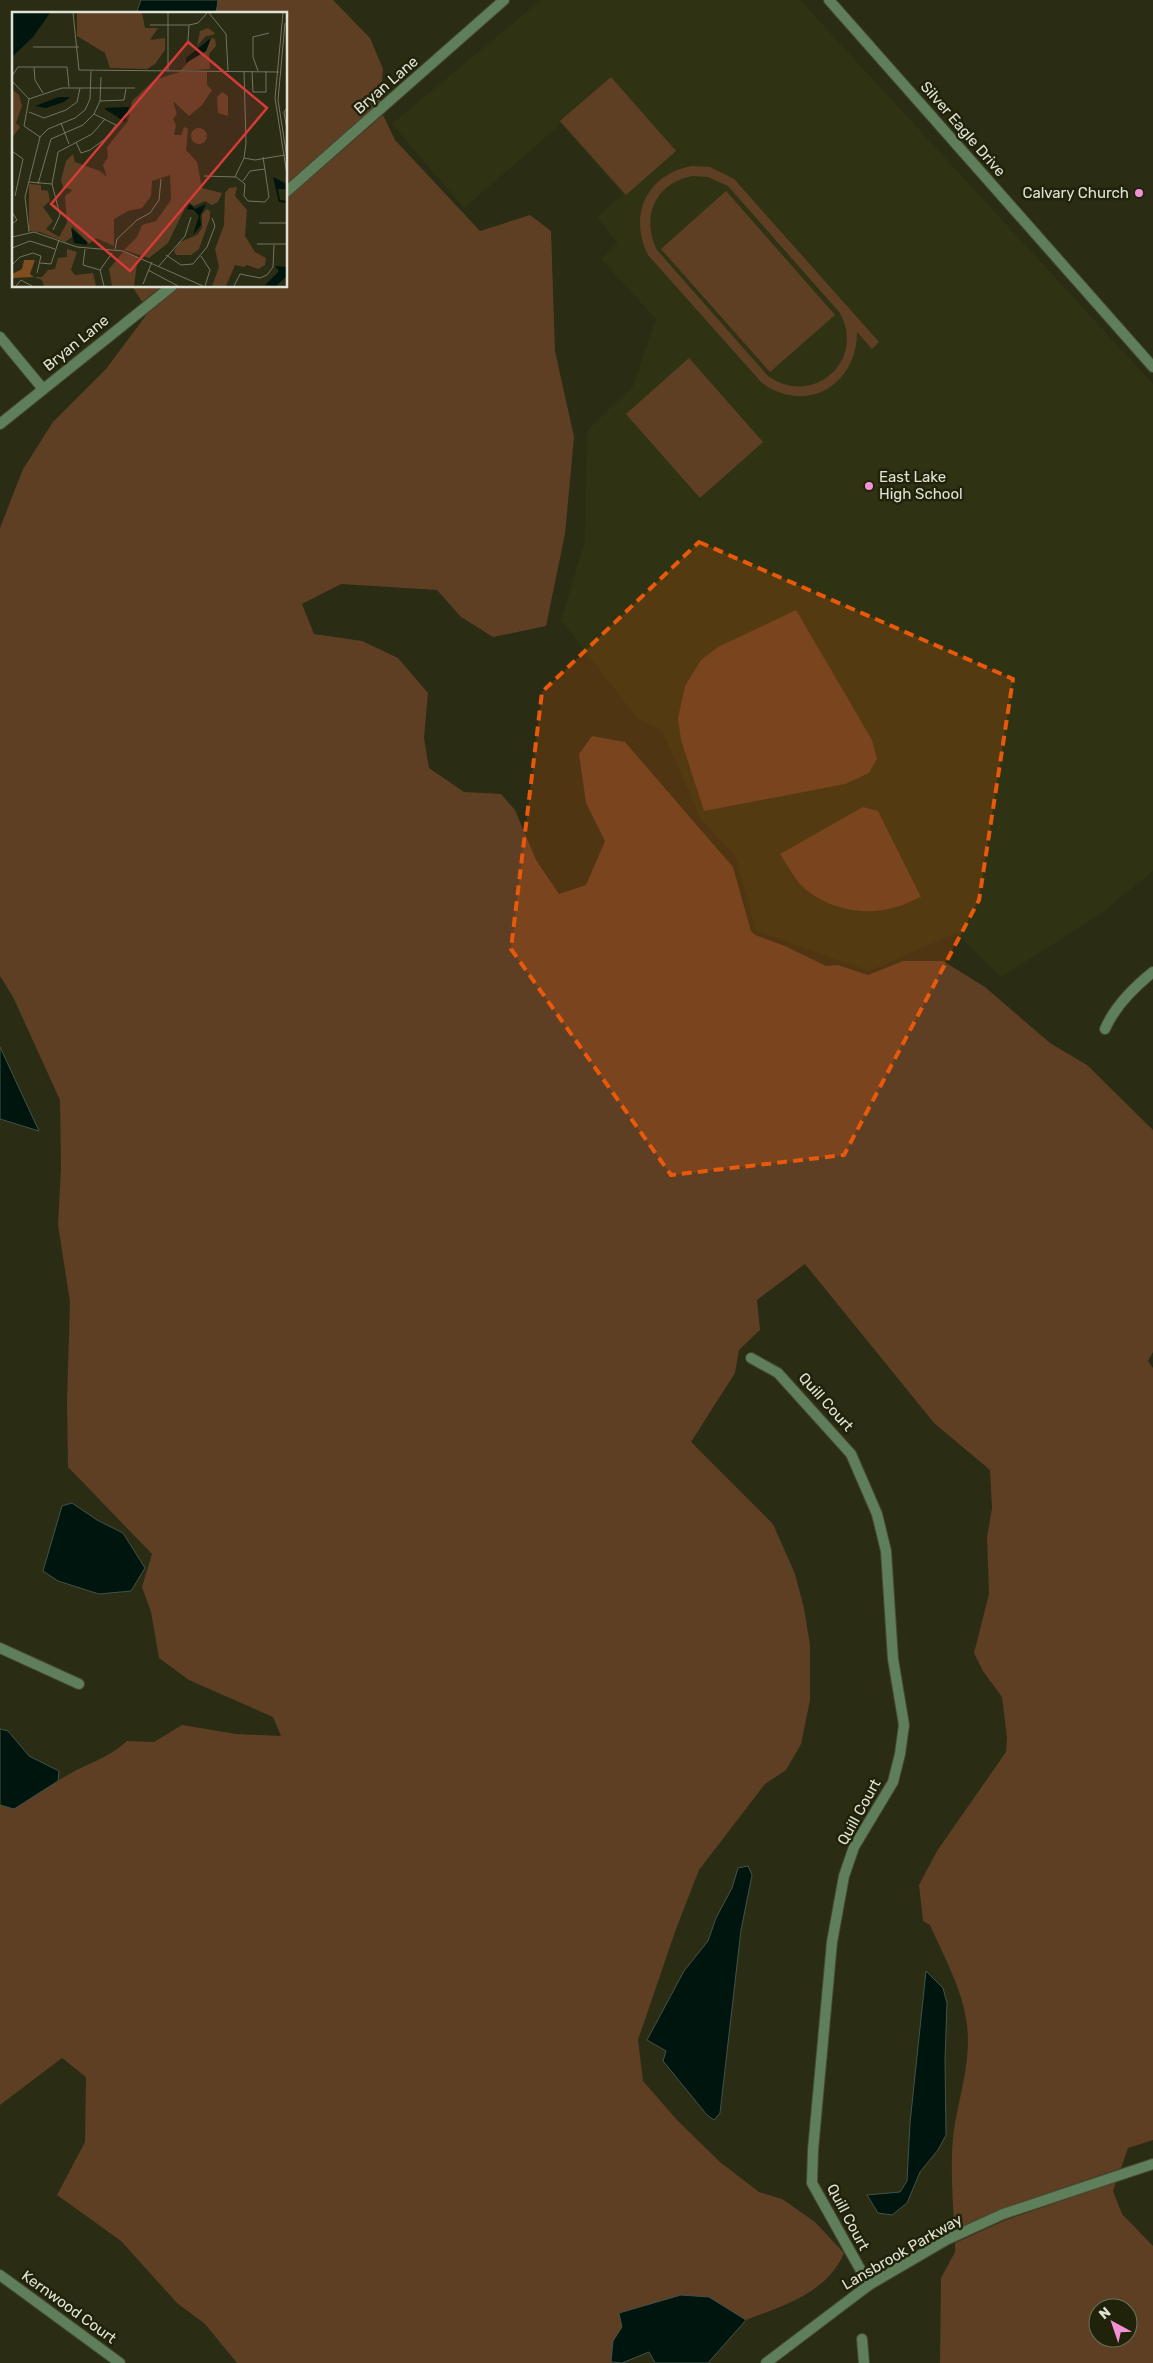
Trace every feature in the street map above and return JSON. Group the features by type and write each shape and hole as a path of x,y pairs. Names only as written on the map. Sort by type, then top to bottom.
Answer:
{"street":[{"name":"Bryan Lane","path":"288,190 504,0"},
{"name":"Silver Eagle Drive","path":"829,0 1153,367"},
{"name":"Bryan Lane","path":"0,424 169,288"},
{"path":"0,337 43,389"},
{"path":"1105,1029 1112,1013 1153,972"},
{"name":"Quill Court","path":"751,1358 778,1373 851,1454 878,1514 886,1551 893,1659 904,1725 900,1754 893,1782 854,1847 844,1876 832,1942 813,2150 812,2183 869,2285"},
{"path":"0,1648 79,1684"},
{"name":"Lansbrook Parkway","path":"766,2363 869,2285 946,2240 1003,2214 1153,2164"},
{"name":"Kernwood Court","path":"0,2275 120,2363"},
{"path":"862,2338 864,2363"}],"highlighted area":[{"path":"699,542 1013,679 979,900 844,1155 671,1175 511,949 542,692"}],"shaded area":[{"path":"141,0 218,0 216,12 137,12"},
{"path":"218,0 333,0 370,38 383,69 380,102 288,182 288,12 216,12"},
{"name":"East Lake High School","path":"541,0 800,0 1153,384 1153,871 1099,915 1001,977 956,933 869,971 756,931 735,855 701,820 662,730 638,719 561,620 585,541 587,431 633,386 656,319 601,259 618,243 597,217 623,194 561,124 464,208 392,124"},
{"path":"611,77 676,151 626,195 560,121"},
{"path":"383,115 395,140 480,231 530,215 551,231 555,351 574,437 565,534 546,626 493,637 461,617 437,590 341,584 302,604 314,634 362,641 398,658 428,693 424,738 429,768 464,792 501,794 515,810 536,860 559,894 586,885 605,841 586,803 579,754 592,736 625,742 733,867 751,931 755,935 785,946 826,966 838,965 868,975 903,961 943,961 985,987 1050,1043 1087,1065 1153,1130 1153,1352 1148,1361 1153,1368 1153,2140 1128,2148 1121,2168 1001,2209 954,2230 952,2149 967,2062 967,2025 962,1999 952,1974 930,1925 923,1921 919,1885 937,1851 1006,1752 1007,1738 1002,1697 983,1671 974,1653 989,1594 987,1537 992,1508 990,1470 934,1423 805,1264 757,1300 760,1330 739,1350 735,1373 691,1442 773,1524 795,1574 804,1608 810,1645 810,1700 801,1744 786,1770 765,1784 699,1870 676,1929 638,2040 643,2081 677,2120 720,2162 759,2192 782,2199 815,2222 844,2253 827,2278 815,2288 789,2303 746,2320 709,2297 681,2295 619,2313 622,2327 613,2341 612,2363 237,2363 205,2324 177,2303 121,2241 57,2195 85,2142 86,2077 62,2058 0,2105 0,1805 14,1809 66,1776 107,1755 127,1741 154,1742 182,1725 236,1734 281,1736 273,1717 189,1680 159,1658 151,1612 142,1587 152,1554 68,1467 67,1401 70,1302 58,1225 61,1167 60,1100 13,997 0,976 0,528 23,469 53,422 106,369 147,314 179,288 288,288 288,197"},
{"path":"692,166 710,167 734,179 879,342 872,349 857,332 855,351 848,367 839,380 826,389 812,395 796,396 779,392 762,383 648,255 642,240 641,211 653,187 676,170","holes":["693,176 708,177 728,186 840,313 846,331 846,348 841,362 831,374 817,383 802,386 785,384 768,376 657,250 652,238 650,225 651,214 661,193 669,185 680,180"]},
{"path":"726,191 835,315 770,372 661,249"},
{"path":"133,288 160,288 142,302"},
{"path":"689,358 763,442 700,498 626,414"},
{"path":"796,610 872,740 877,759 869,773 845,784 704,811 681,740 678,718 685,686 701,660 718,647"},
{"path":"863,807 878,811 921,897 899,906 880,910 867,911 842,908 818,898 808,891 791,872 780,854"},
{"path":"0,1047 39,1131 0,1119"},
{"path":"72,1503 97,1520 123,1533 145,1568 131,1591 99,1594 58,1581 43,1571 62,1506"},
{"path":"0,1729 8,1731 29,1756 59,1771 58,1781 14,1809 0,1805"},
{"path":"748,1866 752,1875 741,1930 720,2113 714,2120 707,2115 663,2061 666,2051 647,2040 684,1971 708,1941 716,1918 732,1888 738,1868"},
{"path":"926,1971 943,1988 947,2003 945,2060 946,2135 938,2150 920,2172 907,2203 892,2215 878,2213 867,2195 900,2192 907,2181 910,2123"},
{"path":"1116,2182 1113,2191 1122,2214 1153,2246 1153,2363 940,2363 941,2278 955,2252 955,2243 1006,2220"},
{"path":"681,2295 709,2297 746,2320 708,2363 655,2363 649,2352 622,2363 611,2362 613,2341 622,2327 619,2313"}],"place":[{"name":"Calvary Church","path":"1139,193"},
{"name":"East Lake High School","path":"869,486"}]}
